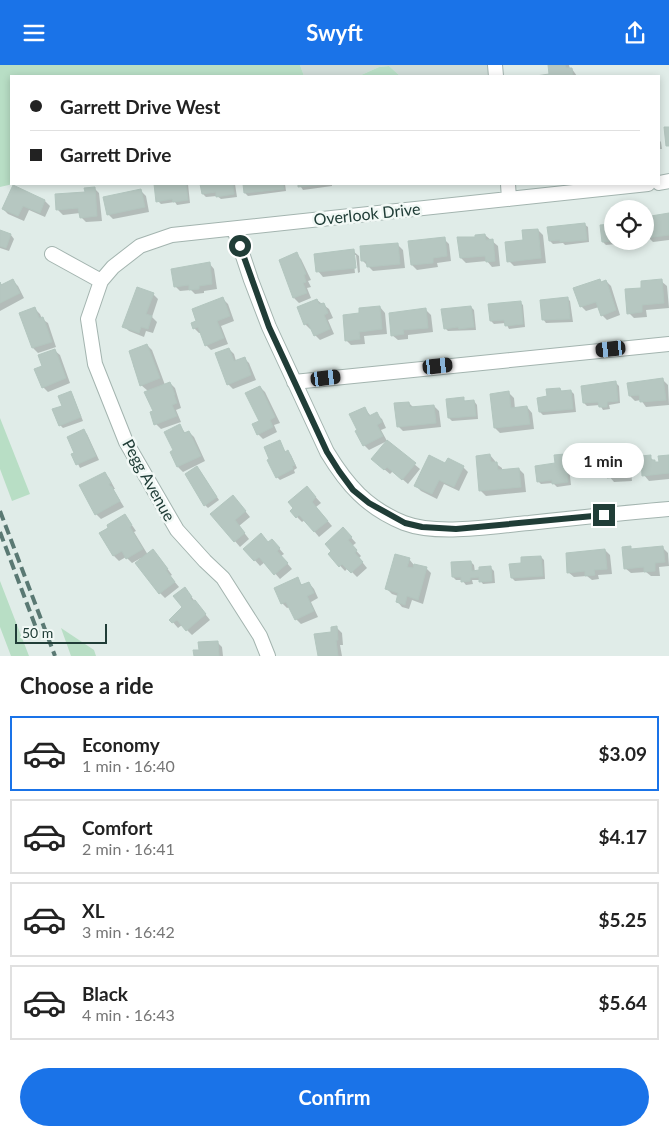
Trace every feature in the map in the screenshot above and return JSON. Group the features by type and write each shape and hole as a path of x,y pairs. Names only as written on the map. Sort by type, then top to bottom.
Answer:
{"street":[{"path":"508,185 509,199"},
{"name":"Overlook Drive","path":"101,281 113,267 140,247 172,235 639,185"},
{"path":"234,229 269,327 327,452 353,490 369,503 405,523 438,529 517,524 669,509"},
{"path":"52,254 101,281"},
{"name":"Pegg Avenue","path":"101,281 88,319 95,364 126,442 177,530 223,578 260,637 268,656"},
{"path":"294,382 669,343"}],"shaded area":[{"path":"300,65 488,65 489,75 399,75 389,66 379,67 361,75 304,75"}],"green space":[{"path":"0,65 300,65 304,75 10,75 10,185 0,187"},
{"path":"389,66 399,75 361,75 379,67"},
{"path":"0,418 30,494 12,501 0,469"},
{"path":"0,581 29,656 11,656 0,627"},
{"path":"61,628 94,650 96,656 71,656"}],"building":[{"path":"548,65 565,65 566,68 572,68 573,75 542,75 549,74"},
{"path":"664,127 669,127 669,146 666,146"},
{"path":"13,185 45,200 40,213 23,206 18,216 2,209"},
{"path":"154,185 186,185 188,200 173,202 172,199 156,202"},
{"path":"200,185 233,185 234,194 216,197 216,192 202,194"},
{"path":"243,185 283,185 284,189 244,193"},
{"path":"298,185 318,185 298,187"},
{"path":"95,187 97,216 80,218 78,208 56,210 55,194 85,192 84,188"},
{"path":"141,189 145,207 107,215 103,197"},
{"path":"669,213 669,235 654,237 654,216"},
{"path":"585,223 587,240 549,241 547,227"},
{"path":"600,225 604,225 604,242 602,242"},
{"path":"538,229 541,258 507,262 505,242 523,240 522,230"},
{"path":"0,230 11,234 6,248 0,246"},
{"path":"485,234 486,240 493,239 495,261 486,262 485,256 460,258 457,237 475,237 475,235"},
{"path":"445,237 447,256 433,258 433,263 411,265 408,241"},
{"path":"398,243 400,264 367,267 366,261 361,261 360,246"},
{"path":"354,249 356,268 316,272 314,254"},
{"path":"297,252 306,274 304,275 306,282 303,283 307,293 293,298 279,260"},
{"path":"210,262 212,284 199,286 199,289 189,290 189,285 174,287 171,269"},
{"path":"13,279 20,293 0,303 0,282 1,285"},
{"path":"600,279 601,282 606,280 616,310 601,316 596,302 580,307 573,288"},
{"path":"662,279 664,303 642,305 642,312 627,314 625,289 641,288 641,281"},
{"path":"137,287 154,293 146,314 152,316 148,329 141,327 139,333 122,327"},
{"path":"223,297 230,316 217,321 224,338 205,346 198,327 193,329 191,323 196,321 192,309"},
{"path":"568,297 570,319 542,320 540,300"},
{"path":"317,299 319,304 324,303 328,313 324,315 330,329 314,336 308,323 304,325 297,307"},
{"path":"521,301 523,324 505,326 504,320 490,321 488,304"},
{"path":"380,306 382,329 359,332 360,339 345,341 343,315 359,313 359,308"},
{"path":"471,306 474,327 444,329 441,309"},
{"path":"35,307 39,318 43,317 52,342 32,348 19,313"},
{"path":"426,308 428,328 403,330 404,334 391,336 389,313"},
{"path":"147,344 160,378 140,386 129,351"},
{"path":"229,348 234,361 245,357 251,375 227,385 215,353"},
{"path":"55,349 66,378 42,388 34,369 42,366 38,355"},
{"path":"663,378 666,400 640,402 639,395 629,396 627,383"},
{"path":"616,381 618,401 607,402 607,407 599,407 598,402 583,403 581,386"},
{"path":"170,382 177,403 172,405 177,416 154,425 150,412 153,411 144,392"},
{"path":"260,386 275,417 270,420 273,427 257,435 252,424 259,421 245,393"},
{"path":"560,388 561,391 571,390 573,409 539,412 537,398 547,396 546,389"},
{"path":"71,391 81,417 59,426 52,409 62,406 58,396"},
{"path":"509,391 511,408 527,406 530,424 494,428 490,394"},
{"path":"464,397 464,401 474,400 476,416 448,418 446,399"},
{"path":"409,402 410,407 434,405 436,423 397,427 394,403"},
{"path":"365,407 369,416 377,412 382,422 377,425 383,436 363,446 349,414"},
{"path":"180,424 184,433 189,431 201,456 177,467 170,452 173,450 164,432"},
{"path":"84,429 96,456 76,465 71,454 74,453 67,437"},
{"path":"280,440 285,452 288,450 295,465 292,466 293,469 276,478 267,460 269,459 264,447"},
{"path":"387,440 416,463 402,480 387,467 384,470 371,459"},
{"path":"613,449 614,454 625,453 627,476 607,478 607,470 590,472 589,456 607,454 606,450"},
{"path":"490,454 491,462 497,462 498,470 519,468 521,487 479,491 476,456"},
{"path":"565,454 568,482 552,484 552,480 537,482 535,466 555,463 554,455"},
{"path":"429,455 445,463 448,458 464,466 454,487 439,480 432,494 414,486"},
{"path":"651,455 651,460 659,462 658,456 669,455 669,473 642,476 641,456"},
{"path":"197,466 217,497 204,506 185,474"},
{"path":"105,472 111,483 109,484 110,486 120,501 95,515 79,485"},
{"path":"307,486 316,497 312,502 328,521 314,532 299,515 296,518 290,511 293,508 288,502"},
{"path":"233,495 246,511 235,520 245,533 234,542 210,514"},
{"path":"125,514 143,549 126,559 122,551 113,556 99,533 108,528 107,525"},
{"path":"343,527 352,537 348,540 357,550 355,553 363,562 351,573 342,564 339,567 328,554 331,551 325,544"},
{"path":"261,533 268,542 272,539 280,548 277,551 288,563 274,575 259,557 254,561 243,549"},
{"path":"631,546 631,549 663,546 665,562 655,563 655,571 644,572 644,567 624,569 622,547"},
{"path":"153,549 175,582 159,594 135,563"},
{"path":"605,549 607,569 594,570 595,575 585,576 585,571 567,573 566,553"},
{"path":"395,554 410,558 407,567 413,568 414,564 427,567 418,600 407,596 405,605 396,602 398,593 385,589"},
{"path":"541,556 543,576 511,578 509,564 521,563 521,557"},
{"path":"471,561 472,571 479,570 479,567 491,566 492,581 479,582 479,577 461,582 461,577 452,577 451,562"},
{"path":"298,577 301,585 309,582 314,593 307,596 314,611 295,620 286,602 281,604 274,588"},
{"path":"185,587 192,597 190,598 193,601 195,600 206,614 186,631 177,620 172,623 169,620 182,607 173,596"},
{"path":"337,626 338,656 318,656 314,634 331,632 331,627"},
{"path":"218,641 219,656 194,656 193,650 199,650 198,642"}],"railway":[{"path":"0,511 55,656"},
{"path":"0,532 38,633"}],"route":[{"path":"240,246 269,327 327,452 353,490 369,503 405,523 438,529 517,524 604,515"}]}
